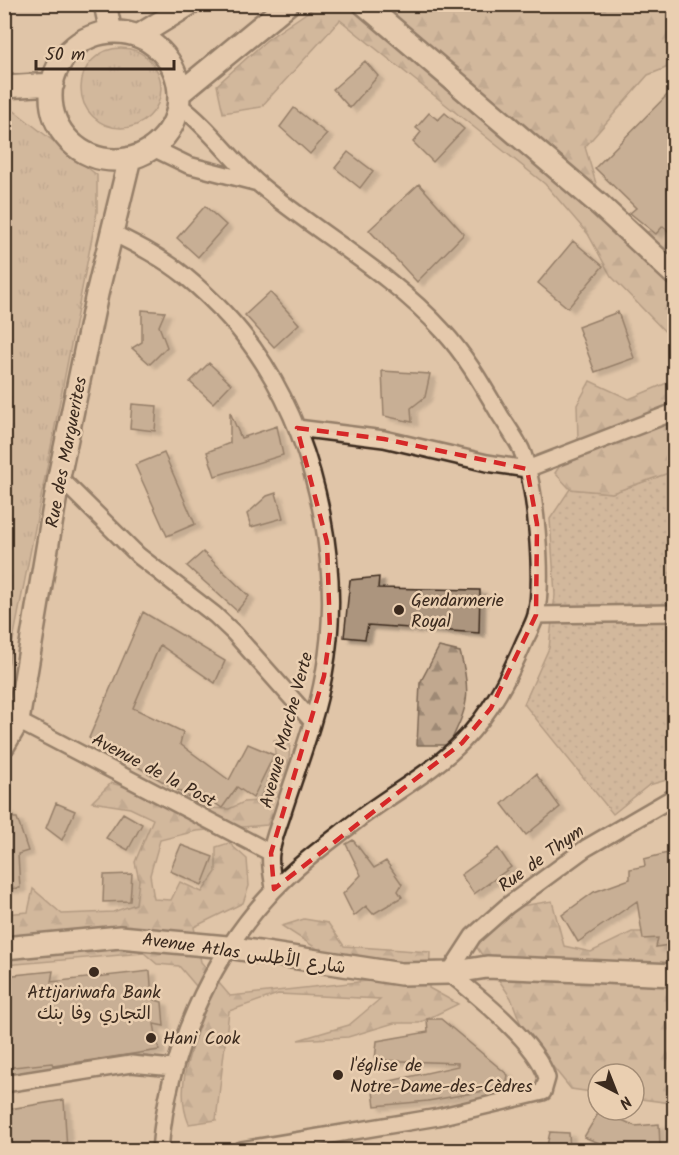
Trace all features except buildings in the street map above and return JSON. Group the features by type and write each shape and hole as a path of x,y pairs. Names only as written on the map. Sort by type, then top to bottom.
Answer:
{"street":[{"path":"105,4 111,32"},
{"path":"138,36 190,4"},
{"path":"179,99 288,4"},
{"path":"364,4 608,212 675,274"},
{"path":"111,32 138,36 163,52 171,64 179,99 170,129 153,148 130,158 105,159 81,150 71,142 52,109 53,84 60,64 73,48 97,35 111,32"},
{"path":"5,87 53,84"},
{"path":"160,1150 163,1118 173,1068 196,1007 227,947 274,889 364,815 422,776 462,742 491,708 514,665 536,615 537,524 527,469 514,439 475,374 444,332 407,295 258,183 179,99"},
{"path":"153,148 188,165 258,183"},
{"name":"Rue des Marguerites","path":"4,745 18,721 59,477 111,232 130,158"},
{"name":"Avenue Marche Verte","path":"111,232 157,256 207,297 264,363 297,428 317,493 327,542 332,589 330,633 324,676 312,721 271,853 274,889"},
{"path":"297,428 384,439 487,463 527,469 675,412"},
{"path":"59,477 131,549 234,633 312,721"},
{"path":"536,615 675,613"},
{"name":"Avenue de la Post","path":"18,721 271,853"},
{"name":"Rue de Thym","path":"448,973 473,936 507,906 586,848 675,797"},
{"name":"Avenue Atlas شارع الأطلس","path":"4,948 120,937 227,947 392,972 448,973 489,979 675,986"},
{"name":"Avenue Atlas شارع الأطلس","path":"448,973 487,968 675,975"},
{"path":"242,1150 438,1117 543,1092 547,1078 537,1059 490,1005 448,973"},
{"path":"4,1084 131,1064 173,1068"}],"highlighted area":[{"path":"297,428 384,439 527,469 537,524 536,615 491,708 462,743 274,889 271,853 324,676 330,633 327,542"}],"green space":[{"path":"318,5 674,5 674,65 648,75 585,147 598,190 647,232 674,223 674,341 611,276 588,234 545,184 340,20 261,107 223,113 217,85 268,39"},
{"path":"121,48 136,51 149,60 158,73 161,88 158,103 149,116 136,125 121,128 106,125 93,116 84,103 81,88 84,73 93,60 106,51"},
{"path":"5,110 13,110 97,175 97,212 5,681"},
{"path":"674,380 674,471 612,493 570,489 555,473 578,439 577,405 590,381 629,399"},
{"path":"674,471 674,778 649,785 613,814 524,704 549,648 555,595 550,519 570,489 612,493"},
{"path":"439,647 460,652 467,690 464,710 449,745 417,745 420,683"},
{"path":"274,740 290,741 290,752 284,784 267,825 196,831 160,840 150,875 154,899 171,900 180,882 202,892 216,872 216,847 229,843 247,859 249,886 243,903 194,927 201,962 230,996 367,981 282,926 304,919 328,923 344,946 430,952 429,988 458,1004 419,1023 394,1023 348,1037 298,1040 349,1025 380,999 278,994 229,1011 216,1120 189,1124 184,1109 184,1077 208,1000 179,966 157,964 144,953 5,965 4,914 28,912 33,889 62,914 113,912 136,904 139,880 135,862 153,819 130,808 92,802 111,783 206,808 229,809 244,802 258,801 276,767"},
{"path":"552,901 564,946 591,952 632,932 665,932 674,914 674,1120 671,1103 646,1100 646,1062 586,1062 586,1091 571,1089 523,1030 511,998 476,946 515,907"}],"place":[{"name":"Gendarmerie Royal","path":"399,610"},
{"name":"Attijariwafa Bank التجاري وفا بنك","path":"94,972"},
{"name":"Hani Cook","path":"151,1038"},
{"name":"l'église de Notre-Dame-des-Cèdres","path":"338,1075"}]}
